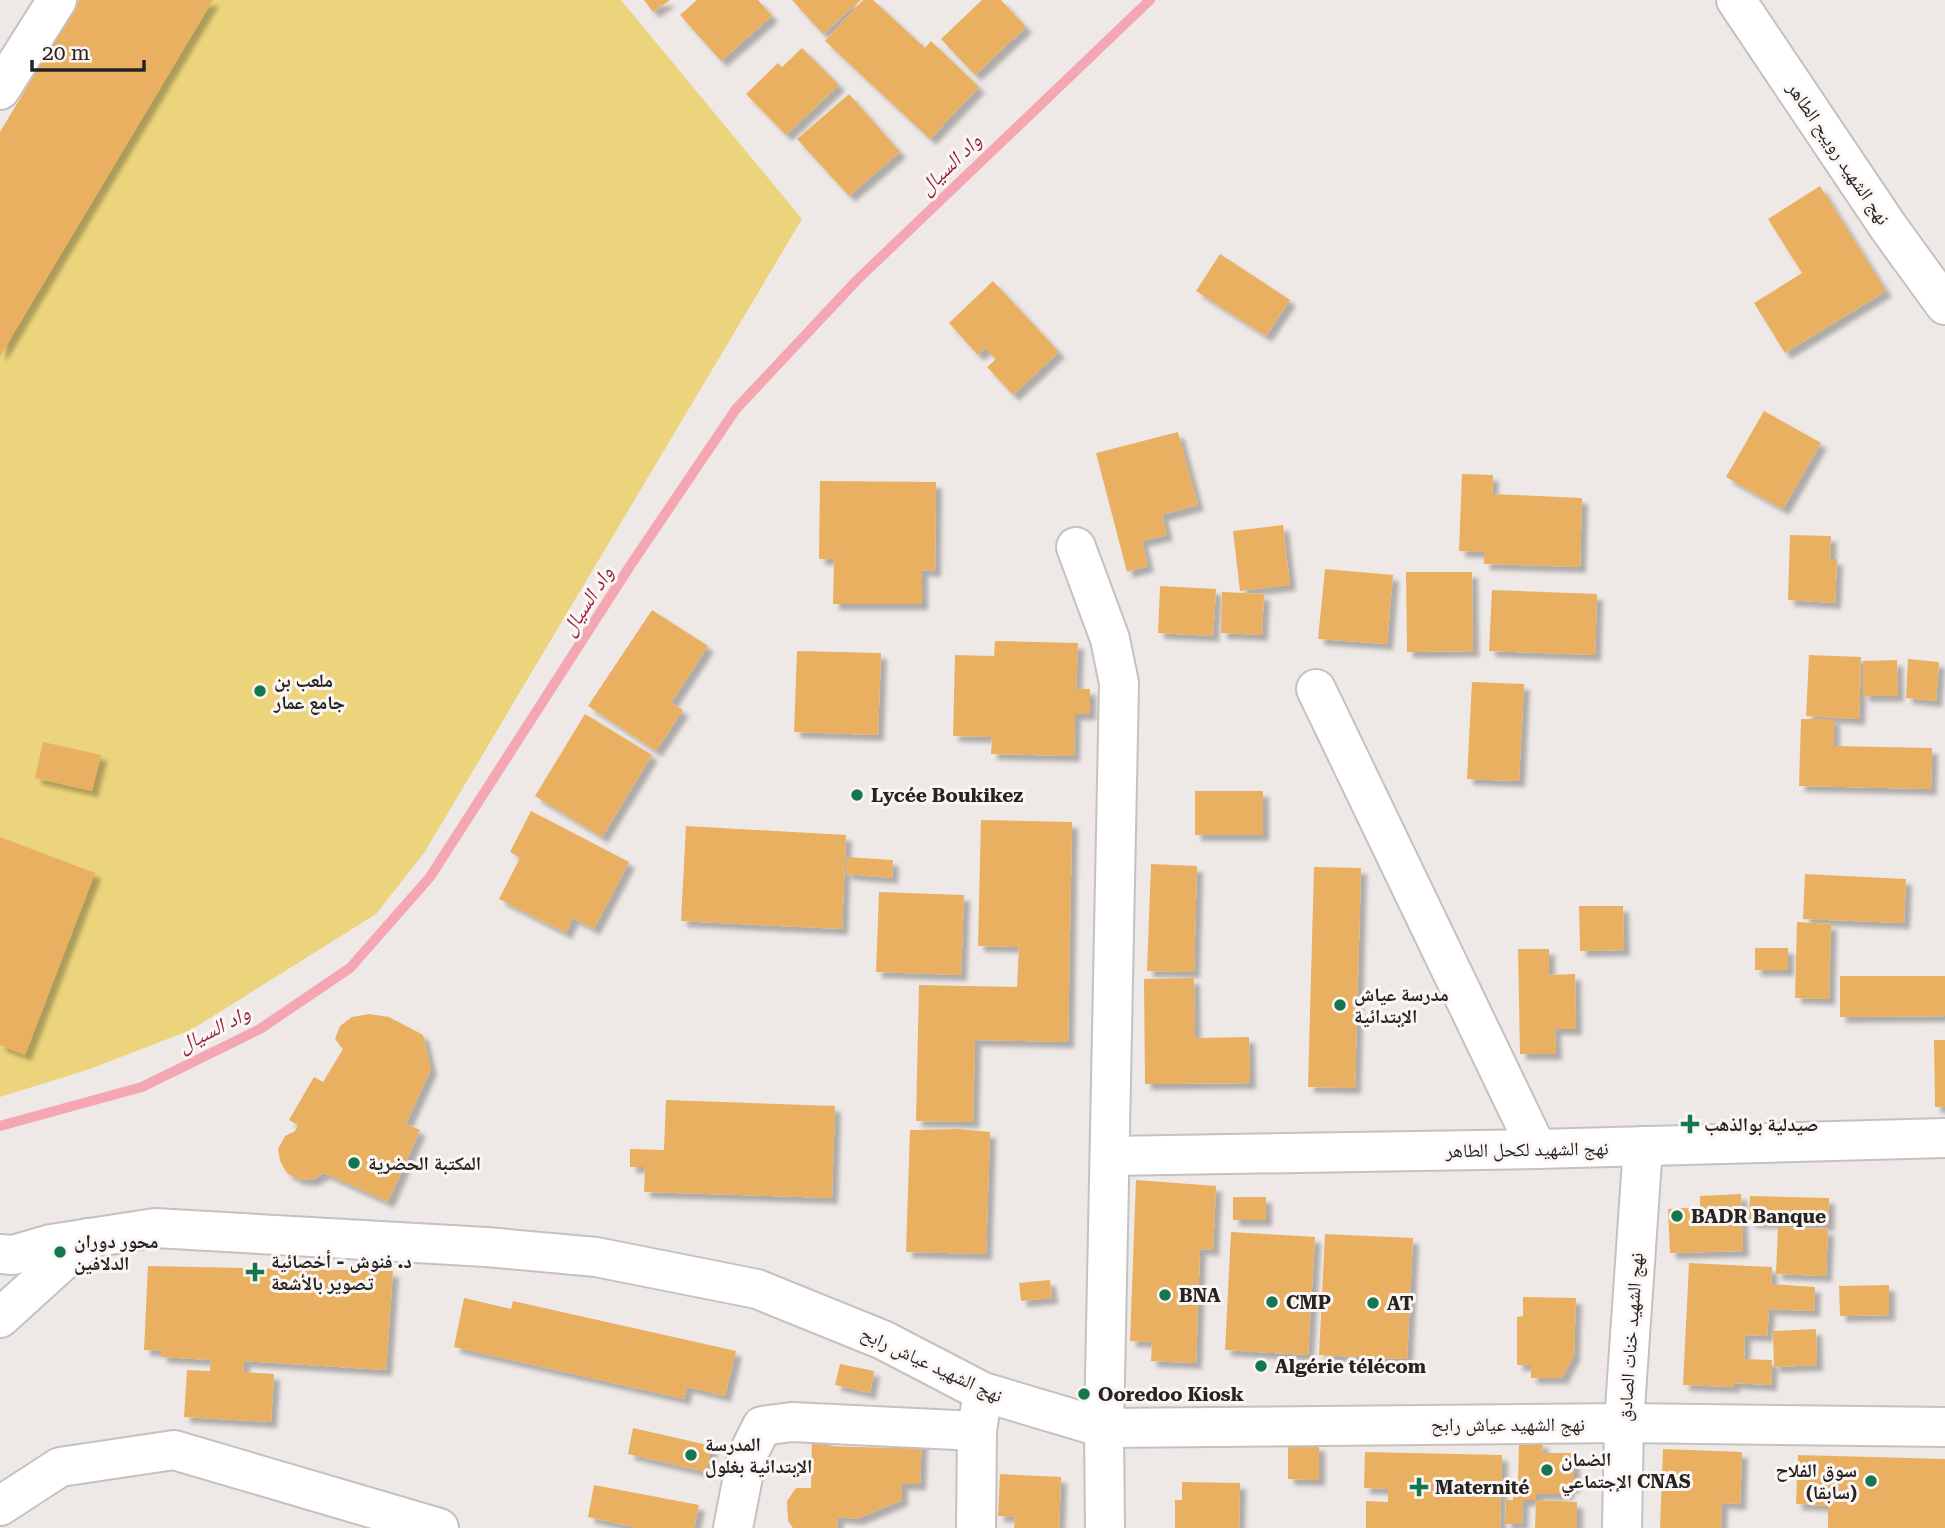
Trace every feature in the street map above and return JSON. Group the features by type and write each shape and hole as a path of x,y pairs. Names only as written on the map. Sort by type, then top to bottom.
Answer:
{"street":[{"path":"0,90 57,0"},
{"name":"نهج الشهيد رويبح الطاهر","path":"1736,0 1889,228 1945,305"},
{"path":"1076,547 1110,639 1119,683 1104,1428 1105,1528"},
{"path":"1315,689 1537,1149"},
{"name":"نهج الشهيد لكحل الطاهر","path":"1110,1156 1537,1149 1945,1138"},
{"name":"نهج الشهيد خنات الصادق","path":"1622,1528 1624,1423 1643,1146"},
{"name":"نهج الشهيد عياش رابح","path":"4,1251 155,1228 486,1247 596,1257 757,1289 883,1340 983,1392 1104,1428 1624,1423 1945,1427"},
{"path":"0,1318 88,1238"},
{"path":"976,1528 977,1431 983,1392"},
{"path":"733,1528 747,1456 762,1426 792,1422 977,1431"},
{"path":"0,1506 60,1467 174,1450 439,1528"}],"shaded area":[{"name":"ملعب بن جامع عمار","path":"92,0 621,0 802,219 424,853 376,914 191,1030 87,1070 0,1097 0,145"}],"building":[{"path":"79,0 213,0 0,356 0,132"},
{"path":"644,0 670,0 653,12"},
{"path":"697,0 758,0 772,16 721,61 680,15"},
{"path":"792,0 861,0 823,34"},
{"path":"863,0 873,0 925,48 931,41 979,87 930,139 825,41"},
{"path":"982,0 1001,0 1026,27 975,75 941,39"},
{"path":"802,48 839,85 786,135 746,94 778,63 782,67"},
{"path":"849,94 900,152 849,196 797,139"},
{"path":"1820,186 1886,291 1785,353 1754,303 1802,273 1768,219"},
{"path":"1220,254 1290,300 1266,336 1196,291"},
{"path":"993,281 1059,352 1013,395 987,367 996,359 985,348 978,355 949,323"},
{"path":"1764,411 1821,443 1783,509 1726,477"},
{"path":"1178,432 1198,505 1162,515 1167,535 1142,541 1148,566 1127,572 1096,453"},
{"path":"1462,474 1493,475 1492,494 1582,498 1580,567 1484,564 1484,552 1459,551"},
{"path":"820,481 936,482 935,571 922,570 922,604 833,604 834,559 819,559"},
{"path":"1283,525 1290,585 1240,591 1233,531"},
{"path":"1790,535 1831,536 1830,559 1837,559 1835,603 1788,600"},
{"path":"1325,569 1393,575 1387,644 1318,639"},
{"path":"1406,572 1472,572 1473,651 1407,652"},
{"path":"1160,586 1216,589 1213,636 1158,633"},
{"path":"1492,590 1597,594 1595,655 1489,651"},
{"path":"1222,592 1264,594 1262,635 1221,633"},
{"path":"652,610 708,646 671,703 683,710 656,751 588,706"},
{"path":"995,641 1078,643 1076,689 1090,689 1090,714 1075,714 1074,756 991,754 992,737 953,736 955,655 994,656"},
{"path":"797,651 881,653 878,735 794,732"},
{"path":"1809,655 1861,657 1859,719 1806,716"},
{"path":"1908,659 1939,662 1936,701 1906,698"},
{"path":"1897,660 1898,696 1863,696 1863,661"},
{"path":"1472,682 1524,684 1519,781 1467,779"},
{"path":"585,714 652,755 602,837 535,796"},
{"path":"1801,719 1834,719 1834,746 1932,748 1931,789 1799,786"},
{"path":"43,742 101,755 92,791 35,778"},
{"path":"1195,791 1263,791 1263,835 1195,835"},
{"path":"531,811 629,862 594,929 573,918 566,933 499,899 520,858 510,852"},
{"path":"981,820 1072,822 1068,1042 975,1040 973,1122 916,1121 919,985 1017,987 1019,947 978,946"},
{"path":"686,826 846,835 842,929 681,921"},
{"path":"0,837 95,873 25,1055 0,1045"},
{"path":"847,857 893,860 892,878 846,874"},
{"path":"1151,864 1197,866 1194,972 1147,971"},
{"path":"1314,867 1361,868 1355,1088 1308,1087"},
{"path":"1805,874 1906,879 1904,923 1803,919"},
{"path":"879,892 964,895 961,975 876,972"},
{"path":"1579,906 1623,906 1624,950 1580,951"},
{"path":"1797,922 1831,924 1829,999 1795,998"},
{"path":"1755,948 1788,948 1788,970 1755,970"},
{"path":"1518,949 1549,949 1549,975 1575,974 1576,1029 1555,1029 1556,1054 1520,1054"},
{"path":"1840,976 1945,976 1945,1016 1840,1017"},
{"path":"1194,978 1195,1038 1249,1037 1250,1083 1145,1084 1144,979"},
{"path":"369,1014 389,1017 423,1035 431,1069 406,1124 420,1130 388,1202 324,1173 312,1180 298,1179 287,1173 280,1161 278,1149 285,1136 295,1131 298,1125 289,1120 314,1077 323,1082 343,1049 335,1039 340,1026 352,1017"},
{"path":"1934,1040 1945,1040 1945,1107 1935,1107"},
{"path":"666,1100 835,1106 832,1198 644,1192 645,1167 630,1167 630,1149 664,1150"},
{"path":"958,1129 990,1132 986,1254 906,1252 910,1130"},
{"name":"BNA","path":"1136,1180 1216,1186 1213,1250 1200,1249 1196,1363 1151,1361 1152,1342 1130,1341"},
{"path":"1741,1194 1743,1251 1670,1253 1668,1209 1700,1207 1700,1196"},
{"path":"1750,1196 1829,1198 1828,1225 1749,1222"},
{"path":"1233,1197 1266,1197 1266,1220 1233,1220"},
{"path":"1778,1227 1828,1229 1826,1276 1776,1274"},
{"path":"1231,1232 1315,1237 1308,1355 1225,1350"},
{"path":"1325,1234 1413,1238 1407,1359 1319,1355"},
{"path":"1689,1263 1772,1267 1771,1284 1815,1287 1814,1311 1769,1309 1767,1336 1745,1335 1744,1359 1772,1360 1771,1385 1683,1385"},
{"path":"148,1266 393,1271 386,1370 244,1361 243,1372 274,1374 271,1422 184,1417 187,1370 210,1371 211,1360 161,1357 161,1351 144,1350"},
{"path":"1050,1280 1052,1298 1021,1301 1019,1283"},
{"path":"1889,1285 1889,1315 1840,1316 1839,1286"},
{"path":"1523,1297 1576,1298 1574,1355 1562,1378 1531,1378 1531,1365 1517,1365 1517,1317 1523,1316"},
{"path":"464,1298 511,1309 513,1301 736,1351 725,1396 687,1387 684,1399 454,1347"},
{"path":"1816,1329 1817,1365 1774,1367 1773,1331"},
{"path":"840,1364 874,1371 870,1393 835,1385"},
{"path":"633,1428 712,1446 706,1472 628,1454"},
{"path":"895,1435 922,1435 920,1484 902,1484 902,1500 857,1519 838,1517 837,1528 793,1528 788,1521 787,1501 796,1488 811,1488 812,1436 825,1437 825,1446 895,1448"},
{"path":"1519,1442 1543,1442 1542,1453 1574,1453 1574,1487 1568,1487 1568,1494 1536,1494 1536,1500 1523,1500 1522,1524 1505,1524 1506,1500 1513,1500 1514,1481 1518,1482"},
{"path":"1288,1444 1319,1445 1319,1480 1288,1479"},
{"path":"1663,1449 1742,1452 1740,1504 1722,1503 1721,1528 1660,1528"},
{"path":"1365,1452 1502,1455 1500,1528 1366,1528 1366,1501 1388,1502 1388,1489 1364,1488"},
{"name":"سوق الفلاح (سابقا)","path":"1798,1455 1945,1459 1945,1528 1828,1528 1828,1506 1796,1504"},
{"path":"1000,1474 1061,1477 1059,1528 1014,1528 1015,1517 998,1516"},
{"path":"1182,1482 1240,1483 1239,1528 1175,1528 1175,1500 1182,1500"},
{"path":"594,1485 699,1505 694,1528 637,1528 588,1517"},
{"path":"1536,1500 1577,1502 1577,1528 1535,1528"}],"waterway":[{"name":"واد السيال","path":"0,1126 142,1087 260,1029 350,968 430,877 630,566 736,409 857,280 1150,0"}],"place":[{"name":"ملعب بن جامع عمار","path":"260,691"},
{"name":"Lycée Boukikez","path":"857,795"},
{"name":"مدرسة عياش الإبتدائية","path":"1340,1005"},
{"name":"صيدلية بوالذهب","path":"1690,1124"},
{"name":"المكتبة الحضرية","path":"354,1163"},
{"name":"BADR Banque","path":"1677,1216"},
{"name":"محور دوران الدلافين","path":"60,1252"},
{"name":"د. فنوش - أخصائية تصوير بالأشعة","path":"255,1272"},
{"name":"BNA","path":"1165,1295"},
{"name":"CMP","path":"1272,1302"},
{"name":"AT","path":"1373,1303"},
{"name":"Algérie télécom","path":"1261,1366"},
{"name":"Ooredoo Kiosk","path":"1084,1394"},
{"name":"المدرسة الإبتدائية بغلول","path":"691,1455"},
{"name":"الضمان الإجتماعي CNAS","path":"1547,1470"},
{"name":"سوق الفلاح (سابقا)","path":"1871,1481"},
{"name":"Maternité","path":"1419,1487"}]}
